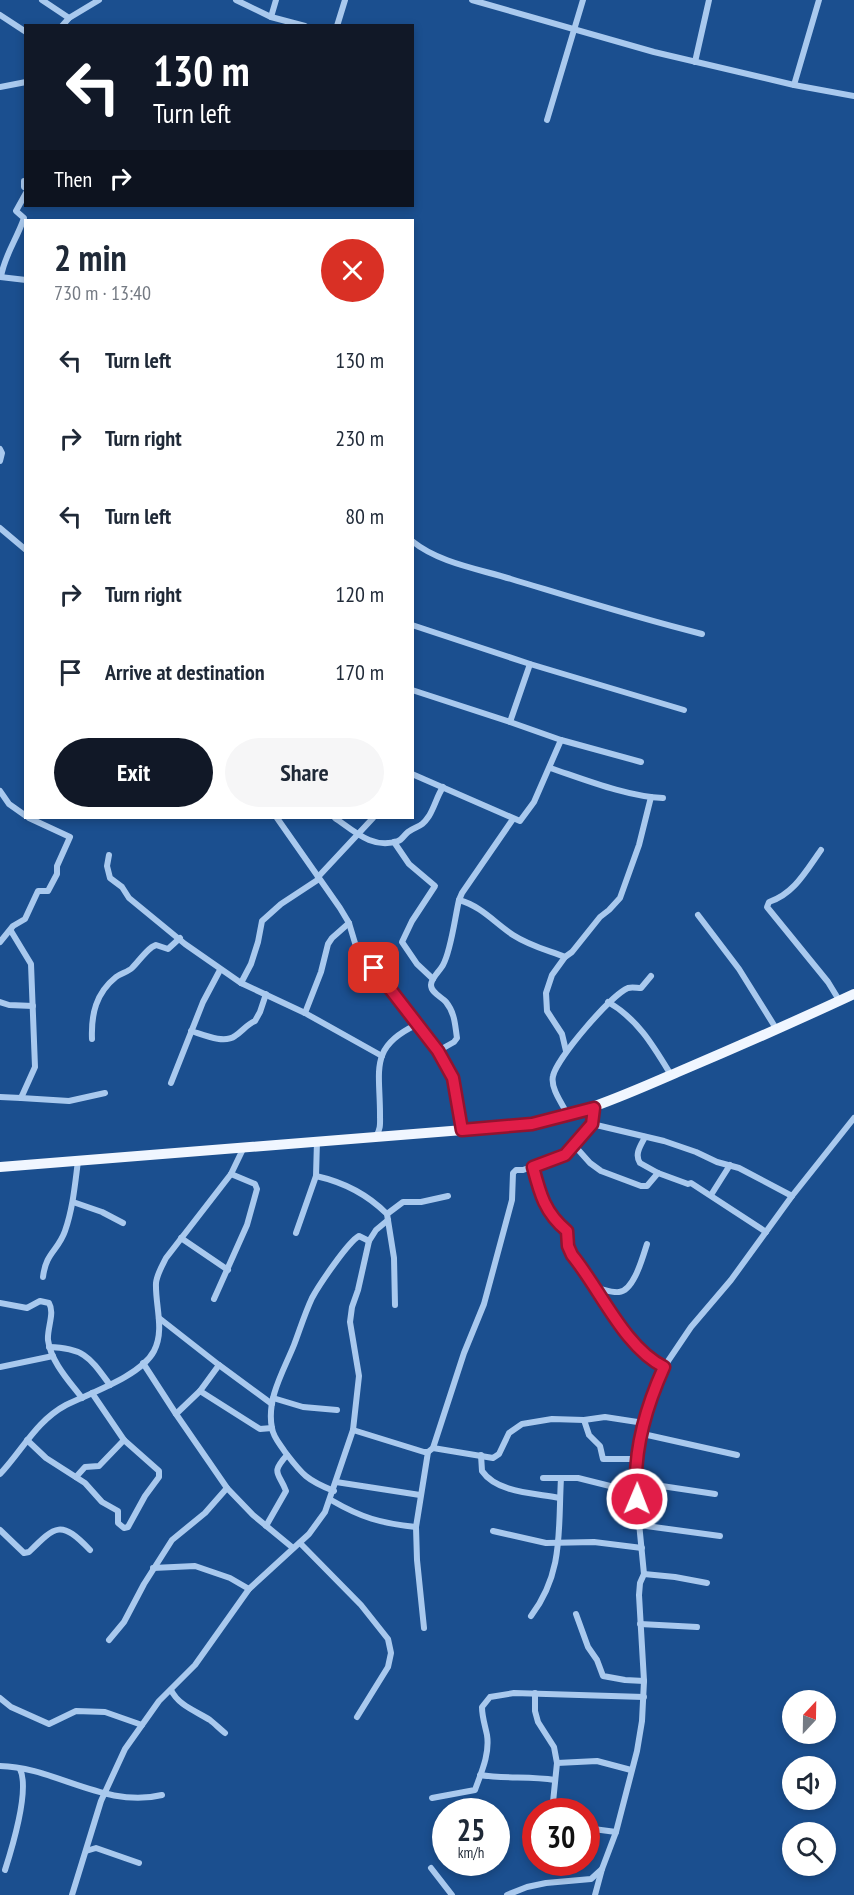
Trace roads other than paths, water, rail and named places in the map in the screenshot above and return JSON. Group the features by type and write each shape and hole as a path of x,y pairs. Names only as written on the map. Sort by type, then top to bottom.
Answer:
{"main road":[{"path":"0,1167 532,1124 594,1108 854,994"}],"street":[{"path":"42,0 69,18"},
{"path":"64,24 69,18 99,0"},
{"path":"236,0 271,17 297,24"},
{"path":"271,17 276,0"},
{"path":"338,24 345,0"},
{"path":"472,0 694,62 794,86 854,96"},
{"path":"547,120 583,0"},
{"path":"694,62 709,0"},
{"path":"794,86 819,0"},
{"path":"0,15 24,31"},
{"path":"0,87 24,82"},
{"path":"24,197 16,211 24,219 17,238 4,261 1,277 24,280"},
{"path":"0,449 2,453 0,461"},
{"path":"0,528 24,548"},
{"path":"414,542 430,553 458,563 648,621 702,634"},
{"path":"414,626 530,664 684,710"},
{"path":"510,722 530,664"},
{"path":"414,691 561,740 641,762"},
{"path":"414,775 518,821 522,820 534,802 561,740"},
{"path":"550,768 612,788 663,798"},
{"path":"337,819 365,839 388,843 399,841 408,832 421,827 443,787"},
{"path":"0,791 9,804 24,815"},
{"path":"566,1051 564,1037 547,1011 546,993 552,975 600,916 620,898 639,845 651,797"},
{"path":"0,942 13,926 25,919 38,891 48,891 57,874 57,866 70,837 31,819"},
{"path":"278,819 349,923 355,943 438,1051 453,1078 462,1130"},
{"path":"241,983 251,964 262,921 281,904 319,878 372,819"},
{"path":"438,1051 457,1038 452,1011 430,986 446,957 459,900 513,819"},
{"path":"394,842 409,864 435,886 412,921 402,942 417,964 433,979"},
{"path":"821,850 795,886 784,895 769,902 767,907 828,982 839,1000"},
{"path":"109,855 107,866 110,878 122,886 129,898 220,970 382,1056"},
{"path":"459,900 479,908 530,945 565,957"},
{"path":"698,915 739,969 777,1029"},
{"path":"304,1013 321,972 328,944 349,923"},
{"path":"11,931 30,959 33,1006 35,1067 21,1098"},
{"path":"92,1039 92,1020 99,995 104,988 130,969 152,947 156,945 168,949 180,938"},
{"path":"171,1083 208,991 220,970"},
{"path":"568,1116 553,1081 554,1073 566,1051 608,1002 627,988 641,988 651,976"},
{"path":"191,1031 223,1039 233,1038 247,1024 255,1022 266,994"},
{"path":"0,1002 9,1005 33,1006"},
{"path":"608,1002 638,1026 671,1076"},
{"path":"376,1136 381,1130 377,1078 382,1056 386,1046 395,1037 416,1024"},
{"path":"0,1097 69,1101 105,1093"},
{"path":"424,1628 416,1527 420,1495 431,1450 464,1353 484,1304 512,1200 513,1173 518,1169 523,1170 565,1155 592,1124 594,1108"},
{"path":"595,1895 616,1832 637,1752 644,1697 640,1583 644,1574 635,1484 644,1423 652,1395 664,1367 691,1327 731,1280 792,1196 854,1118"},
{"path":"592,1124 681,1146 717,1162 739,1167 792,1196"},
{"path":"645,1137 639,1148 638,1159 645,1166 658,1173 688,1184 691,1183 766,1232"},
{"path":"296,1233 316,1176 317,1140"},
{"path":"573,1144 590,1163 601,1171 641,1186 647,1186 658,1173"},
{"path":"0,1474 27,1440 54,1412 110,1385 143,1364 156,1347 159,1318 157,1279 166,1258 231,1174 244,1146"},
{"path":"43,1277 46,1259 64,1233 73,1202 78,1160"},
{"path":"711,1195 730,1166"},
{"path":"533,1167 544,1202 554,1219 567,1231 570,1251 610,1310 639,1347 650,1359 664,1367"},
{"path":"214,1299 248,1225 257,1189 255,1184 231,1174"},
{"path":"316,1176 348,1186 371,1201 388,1217 394,1258 395,1305"},
{"path":"72,1895 101,1801 119,1759 141,1725 159,1701 195,1665 249,1589 318,1524 331,1500 342,1457 352,1430 359,1376 350,1315 369,1241 376,1230 403,1203 448,1196"},
{"path":"73,1202 102,1212 123,1223"},
{"path":"334,1491 303,1475 287,1455 272,1428 273,1401 315,1292 355,1238 359,1236 369,1241"},
{"path":"180,1238 228,1270"},
{"path":"596,1288 617,1292 623,1292 628,1288 638,1270 647,1244"},
{"path":"0,1303 27,1308 40,1301 49,1303 52,1311 47,1329 49,1347 82,1398"},
{"path":"159,1318 219,1365 273,1401 337,1410"},
{"path":"49,1347 70,1348 84,1354 110,1385"},
{"path":"0,1367 53,1356"},
{"path":"143,1364 226,1488 293,1548"},
{"path":"176,1414 200,1391 219,1365"},
{"path":"200,1391 260,1429 272,1428"},
{"path":"27,1440 46,1458 85,1483 102,1502 116,1509 118,1523 124,1528 128,1527 160,1474 157,1468 124,1440 92,1393"},
{"path":"352,1430 431,1450 488,1457 496,1456 509,1433 522,1424 552,1419 605,1417 644,1423"},
{"path":"584,1419 588,1435 600,1446 603,1459 638,1459"},
{"path":"643,1434 737,1455"},
{"path":"76,1477 85,1467 99,1467 124,1440"},
{"path":"266,1526 286,1491 276,1471 287,1455"},
{"path":"482,1455 482,1471 492,1482 515,1490 560,1498"},
{"path":"543,1478 583,1479 610,1486 635,1484 715,1494"},
{"path":"531,1616 550,1586 554,1571 561,1478"},
{"path":"336,1482 420,1495"},
{"path":"109,1640 130,1612 153,1568 172,1540 205,1513 226,1488"},
{"path":"331,1500 354,1513 382,1523 416,1527"},
{"path":"639,1525 720,1536"},
{"path":"0,1530 20,1551 26,1553 53,1530 60,1529 75,1534 90,1550"},
{"path":"494,1531 536,1542 557,1544 601,1542 642,1548"},
{"path":"300,1543 361,1605 388,1639 391,1653 388,1667 357,1717"},
{"path":"153,1568 195,1566 230,1578 249,1589"},
{"path":"644,1574 707,1583"},
{"path":"576,1614 588,1647 597,1660 603,1676 644,1681"},
{"path":"640,1624 697,1627"},
{"path":"171,1690 191,1711 209,1720 225,1733"},
{"path":"432,1797 475,1790 487,1751 487,1734 482,1707 485,1701 496,1695 535,1693 644,1697"},
{"path":"535,1693 535,1711 538,1722 554,1747 557,1763 553,1798"},
{"path":"0,1698 11,1707 49,1724 76,1711 105,1712 141,1725"},
{"path":"557,1763 597,1761 632,1770"},
{"path":"0,1766 55,1778 105,1794 143,1798 162,1795"},
{"path":"5,1870 18,1822 24,1782 20,1769"},
{"path":"480,1775 555,1780"},
{"path":"600,1830 616,1832"},
{"path":"86,1851 96,1848 139,1863"},
{"path":"431,1868 452,1895"},
{"path":"507,1895 526,1887 546,1883 591,1879 602,1869"}]}
